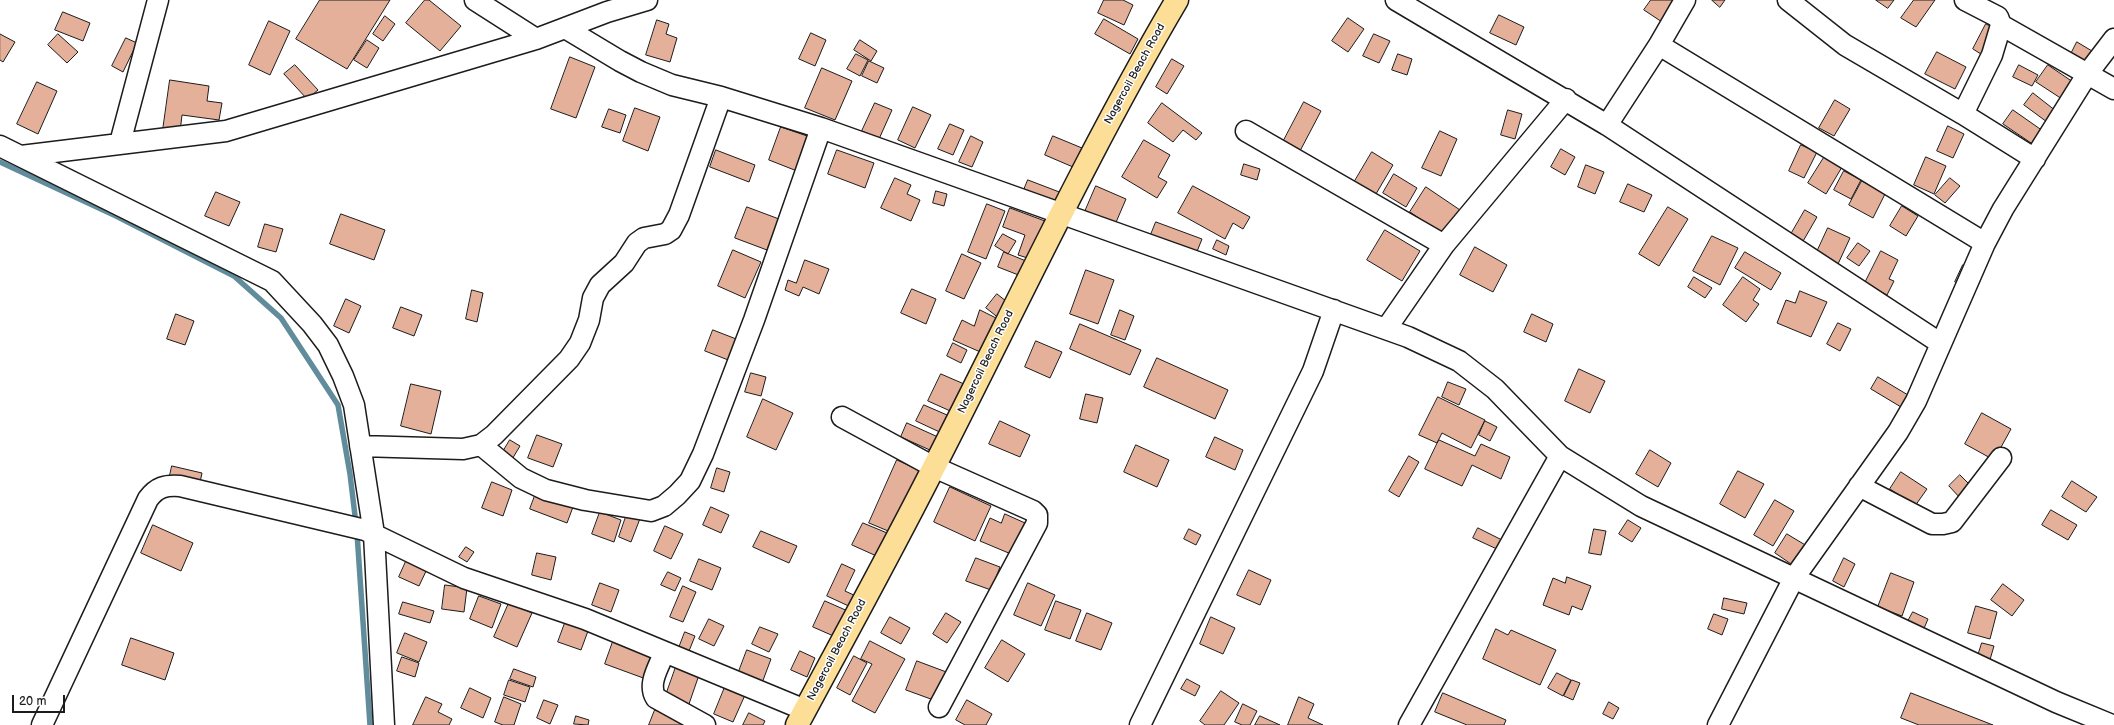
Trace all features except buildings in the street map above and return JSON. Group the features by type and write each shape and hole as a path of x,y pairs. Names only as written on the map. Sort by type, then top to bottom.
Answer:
{"main road":[{"name":"Nagercoil Beach Road","path":"801,717 934,467 1061,212 1132,76 1177,0"}],"street":[{"path":"118,144 120,143 158,0"},
{"path":"475,0 536,38"},
{"path":"21,156 226,131 536,38 607,12 647,0"},
{"path":"1396,0 1566,99 1940,343"},
{"path":"1607,125 1659,45 1685,0"},
{"path":"1788,0 1845,45 1964,114 2035,159"},
{"path":"1965,0 1998,18 2001,25 2114,89"},
{"path":"1964,114 1992,55 2001,25"},
{"path":"565,28 641,72 672,85 721,97 821,128 1061,212 1408,337 1459,361 1495,389 1560,456 1641,506 2100,723"},
{"path":"1718,725 1794,578 1898,432 1916,401 1940,343 1985,243 2088,73 2114,39"},
{"path":"1659,45 1985,243"},
{"path":"360,446 463,450 481,445 494,435 569,359 580,343 589,320 593,298 600,285 624,263 637,243 644,238 665,234 671,230 679,215 721,97"},
{"path":"1386,329 1444,245 1566,99"},
{"path":"481,445 521,478 546,490 585,500 651,511 664,506 677,495 690,481 703,454 754,320 821,128"},
{"path":"1246,131 1444,245"},
{"path":"0,146 272,281 312,324 328,345 343,376 354,405 360,446 363,530 384,725"},
{"path":"1140,725 1313,371 1334,310"},
{"path":"842,417 934,467 1034,511 1038,518 1037,523 939,707"},
{"path":"1409,725 1560,456"},
{"path":"1859,486 1932,524 1943,524 1952,522 2001,458"},
{"path":"42,725 148,499 154,491 165,486 180,486 363,530 464,578 584,619 664,653 801,717"},
{"path":"664,653 654,678 652,692 661,701 705,725"}],"waterway":[{"path":"0,162 116,216 234,276 281,318 338,405 350,474 356,524"},
{"path":"357,533 370,725"}]}
